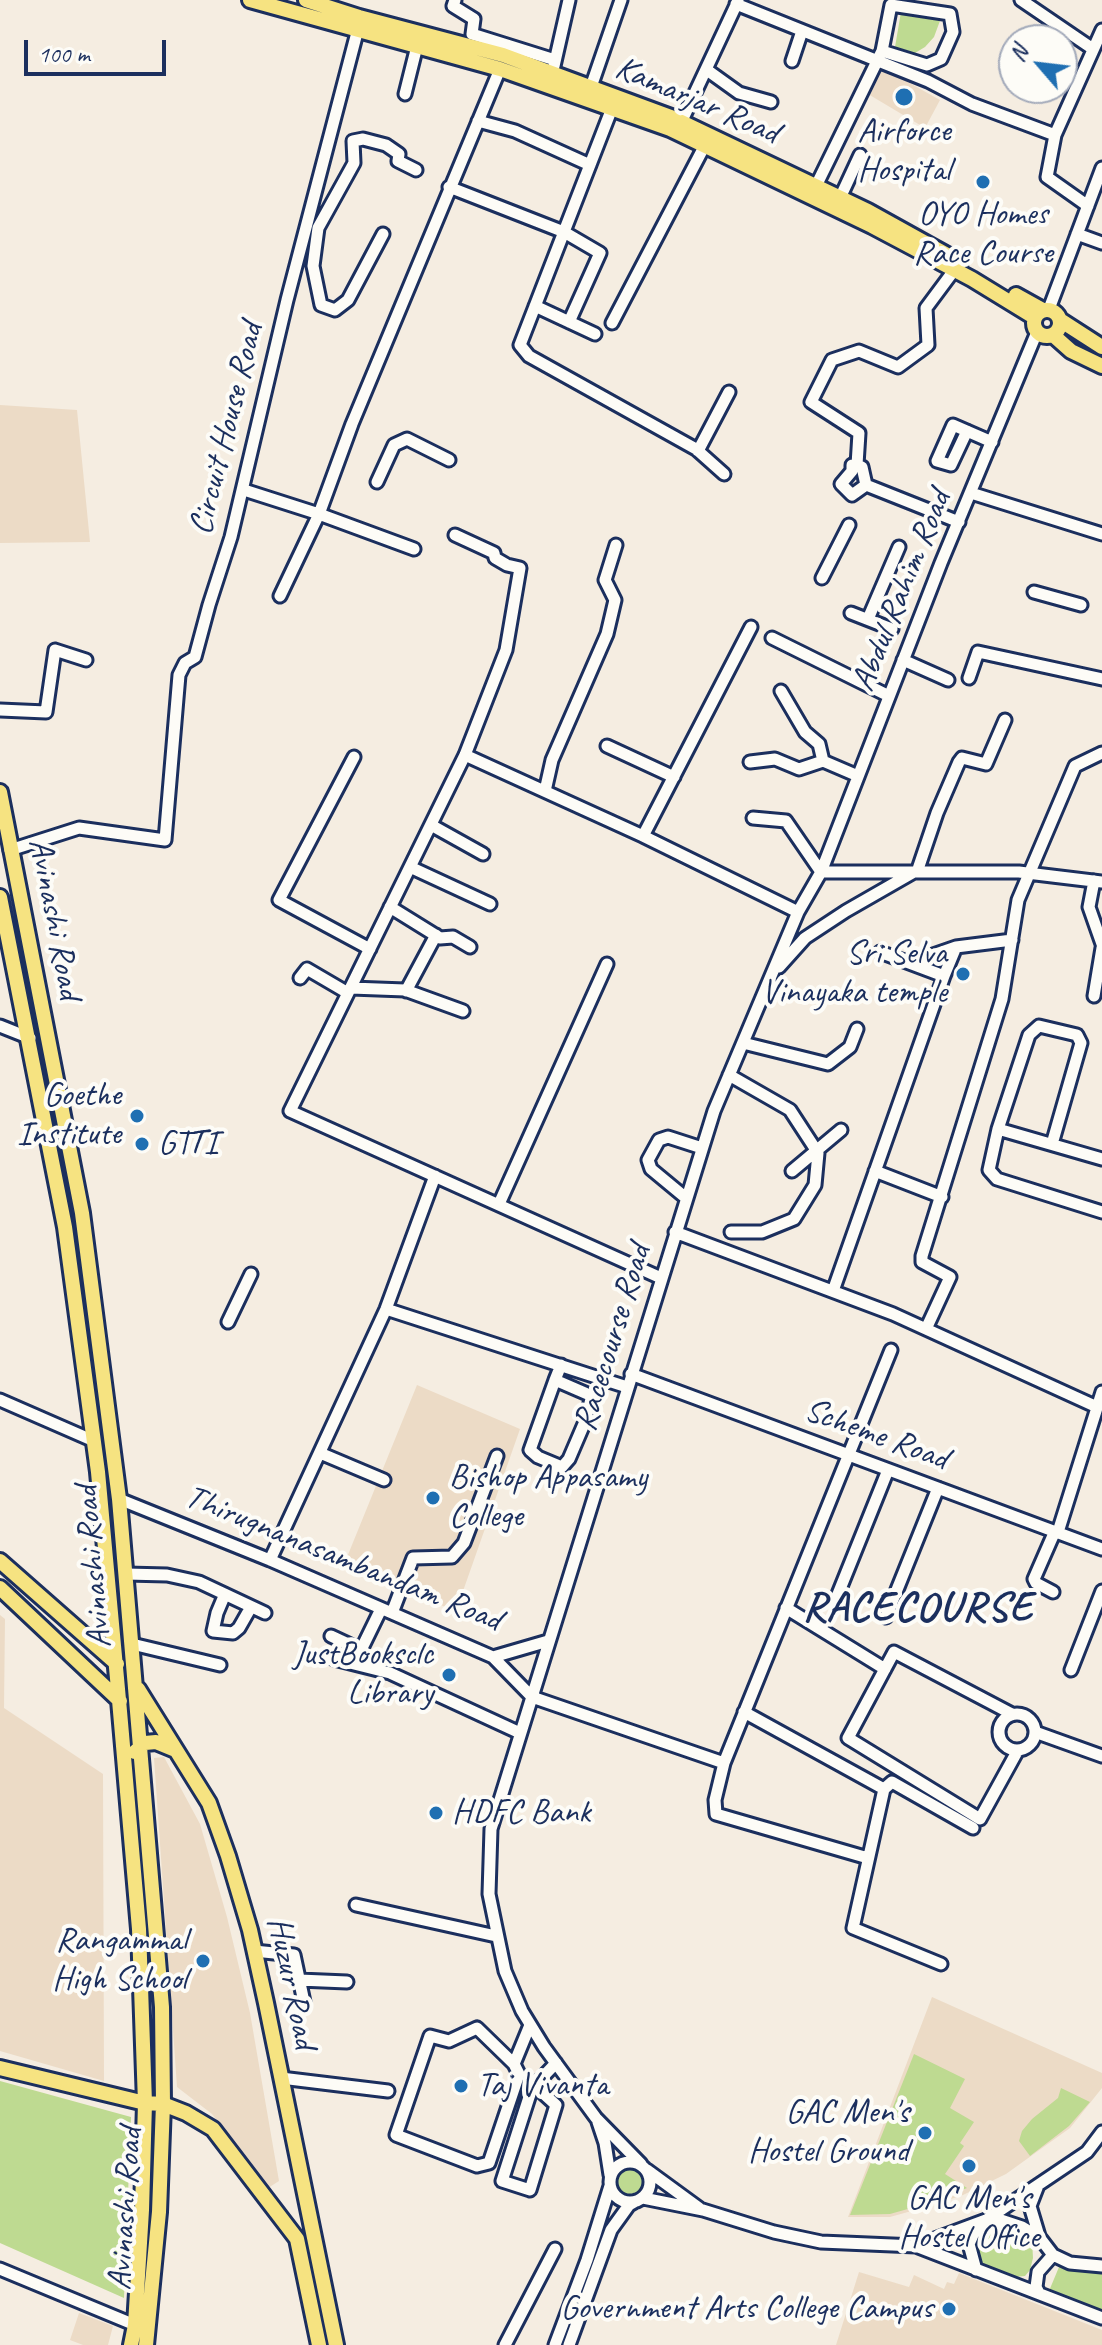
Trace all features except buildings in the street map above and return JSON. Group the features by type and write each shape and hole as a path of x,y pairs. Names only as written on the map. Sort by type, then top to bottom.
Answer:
{"main road":[{"path":"250,0 360,23 417,46 615,101"},
{"name":"Kamarjar Road","path":"306,0 360,23 553,66 615,101 816,186 919,238 1041,317"},
{"path":"679,127 705,145 872,226 1041,317 1057,313 1059,329 1053,335 1044,336 1041,317"},
{"path":"1060,320 1102,347"},
{"path":"1053,335 1071,351 1102,366"},
{"name":"Avinashi Road","path":"0,792 82,1213 119,1499 162,2007 163,2104 159,2212 146,2345"},
{"name":"Avinashi Road","path":"0,897 65,1227 94,1441 116,1662 139,1929 145,2103 135,2325 131,2345"},
{"name":"Huzur Road","path":"0,1561 116,1662 135,1684 209,1803 228,1856 254,1951 281,2078 306,2242 336,2345"},
{"path":"0,1588 138,1718"},
{"path":"125,1770 129,1758 140,1747 156,1742 173,1749"},
{"path":"0,2068 145,2103 163,2104 213,2129 297,2239 306,2242 310,2305 319,2345"}],"street":[{"path":"455,0 453,6 474,19 472,34 553,66 569,0"},
{"path":"591,87 621,0"},
{"path":"1021,0 1093,49"},
{"path":"679,127 737,2 802,31 879,56 927,65 941,59 953,32 950,14 891,5 879,56 816,186"},
{"name":"Circuit House Road","path":"10,850 79,828 165,840 179,675 185,663 195,657 244,490 287,300 360,23"},
{"path":"1088,206 1047,177 1055,135 1102,30"},
{"path":"792,61 802,31"},
{"path":"405,94 417,46"},
{"path":"879,56 972,104 1055,135"},
{"path":"280,596 319,514 352,424 500,69"},
{"path":"707,70 739,93 771,102"},
{"path":"615,101 520,345 529,356 698,451 724,474"},
{"path":"478,121 515,131 590,165"},
{"path":"331,131 353,141 363,139 386,145 399,154 398,161 416,170"},
{"path":"353,141 354,163 318,228 313,266 321,305 335,310 348,300 383,234"},
{"path":"612,323 705,145"},
{"path":"840,198 860,155"},
{"name":"Abdul Rahim Road","path":"821,872 903,660 1102,168"},
{"path":"449,187 564,232 600,253 569,322"},
{"path":"1077,234 1102,243"},
{"path":"857,465 859,433 811,402 832,360 859,351 898,367 928,345 926,308 955,269"},
{"path":"535,306 595,334"},
{"path":"698,451 729,392"},
{"path":"967,431 992,442"},
{"path":"377,482 394,445 407,439 449,460"},
{"path":"852,465 857,465 862,467 866,485 852,495 841,484 852,471 852,465"},
{"path":"866,485 959,522"},
{"path":"244,490 414,549"},
{"path":"971,493 1102,534"},
{"path":"822,578 849,525"},
{"path":"455,535 494,553 495,558 507,565 520,568 506,650 465,755 290,1111 661,1278"},
{"path":"545,791 552,760 607,634 615,600 605,580 616,545"},
{"path":"868,619 899,547"},
{"path":"1034,592 1081,605"},
{"path":"851,613 892,629"},
{"path":"643,836 751,627"},
{"path":"772,638 889,696"},
{"path":"0,710 46,712 55,650 86,660"},
{"path":"969,678 978,652 1102,679"},
{"path":"903,660 948,680"},
{"path":"781,691 805,732 819,744 823,761"},
{"path":"773,973 805,938 916,872 959,762 962,758 986,764 1005,720"},
{"path":"607,746 674,777"},
{"path":"926,1329 950,1277 922,1262 1002,999 1018,900 1075,766 1102,753"},
{"path":"465,755 643,836 798,912"},
{"path":"354,757 279,900 370,949"},
{"path":"750,762 775,759 799,769 823,761 858,776"},
{"path":"753,818 786,821 821,872 1031,873 1098,882 1089,907 1102,946 1094,996"},
{"path":"431,825 483,854"},
{"path":"410,867 490,904"},
{"name":"Racecourse Road","path":"703,2210 644,2167 596,2118 530,2025 505,1971 496,1936 489,1894 491,1829 702,1148 729,1075 798,912 821,872"},
{"path":"390,907 440,938 453,937 470,947"},
{"path":"406,991 436,935"},
{"path":"910,963 956,947 1012,940"},
{"path":"833,1291 956,947"},
{"path":"880,952 944,976"},
{"path":"499,1204 607,964"},
{"path":"300,978 307,969 349,990 406,991 463,1011"},
{"path":"0,1026 30,1038"},
{"path":"1052,1144 1081,1043 1077,1035 1039,1026 1029,1035 998,1129 989,1170 997,1179 1102,1212"},
{"path":"743,1043 828,1064 850,1047 857,1029"},
{"path":"729,1075 790,1110 818,1153 815,1185 794,1219 762,1232 731,1232"},
{"path":"998,1129 1102,1159"},
{"path":"792,1171 841,1130"},
{"path":"686,1198 651,1169 648,1160 659,1140 668,1137 702,1148"},
{"path":"875,1171 942,1197"},
{"path":"270,1560 386,1309 435,1176"},
{"path":"675,1232 926,1329 1097,1407"},
{"path":"228,1322 251,1274"},
{"path":"386,1309 627,1387"},
{"path":"868,1858 716,1814 715,1800 724,1763 891,1350"},
{"path":"555,1380 592,1396 584,1424 569,1459 562,1467 538,1457 530,1450 555,1380 561,1365"},
{"name":"Scheme Road","path":"631,1374 1102,1549"},
{"path":"1053,1592 1034,1579 1056,1532 1102,1392"},
{"path":"0,1400 94,1441"},
{"path":"320,1453 384,1480"},
{"path":"331,1636 361,1650 387,1611 413,1558 452,1557 464,1543 497,1456"},
{"path":"836,1599 888,1470"},
{"path":"886,1617 938,1488"},
{"name":"Thirugnanasambandam Road","path":"119,1499 270,1560 493,1657 548,1641"},
{"path":"126,1574 167,1575 199,1582 265,1613"},
{"path":"1071,1670 1102,1591"},
{"path":"225,1594 213,1631 233,1633 251,1607"},
{"path":"786,1608 885,1669"},
{"path":"132,1644 220,1665"},
{"path":"894,1652 1012,1714 1029,1717 1035,1732 1031,1744 1018,1750 980,1819 848,1738 894,1652"},
{"path":"493,1657 532,1697 724,1763"},
{"path":"334,1659 390,1673 520,1733"},
{"path":"744,1712 884,1789"},
{"path":"1012,1714 1002,1721 999,1733 1003,1745 1018,1750"},
{"path":"1035,1732 1102,1756"},
{"path":"941,1964 853,1928 884,1789 892,1782 973,1828"},
{"path":"356,1905 496,1936"},
{"path":"254,1951 294,1955 304,2002"},
{"path":"299,1980 347,1982"},
{"path":"514,2064 477,2028 449,2041 430,2036 396,2135 477,2166 489,2163 519,2074 514,2064 530,2025"},
{"path":"540,2094 556,2063"},
{"path":"281,2078 388,2091"},
{"path":"531,2091 540,2094 556,2105 530,2190 502,2181 531,2091"},
{"path":"596,2118 605,2143 610,2182 620,2200 703,2210 774,2232 821,2242 916,2246 1102,2318"},
{"path":"916,2246 986,2220 1087,2152 1102,2132"},
{"path":"555,2345 587,2260 614,2168 624,2162 644,2167 650,2182 640,2200 629,2205 611,2230 569,2345"},
{"path":"1037,2188 1030,2206 1034,2224 1053,2255 1070,2263 1102,2266"},
{"path":"986,2220 1011,2223 1040,2238"},
{"path":"976,2270 969,2244 986,2220"},
{"path":"505,2345 555,2249"},
{"path":"1039,2293 1036,2287 1038,2272 1053,2255"},
{"path":"0,2269 135,2325"}],"shaded area":[{"name":"Airforce Hospital","path":"881,67 940,100 925,128 868,94"},
{"path":"0,405 77,410 90,542 0,543"},
{"name":"Bishop Appasamy College","path":"417,1385 520,1429 456,1611 343,1567"},
{"path":"0,1615 5,1619 4,1708 103,1774 104,2081 0,2051"},
{"name":"Rangammal High School","path":"164,1757 200,1824 227,1917 250,2013 279,2181 268,2188 212,2114 177,2087 154,1758"},
{"path":"932,1997 1102,2073 1102,2088 1070,2128 1006,2174 963,2195 890,2217 848,2217"},
{"name":"Government Arts College Campus","path":"859,2272 909,2287 914,2275 944,2289 947,2282 954,2284 959,2273 1102,2330 1102,2345 836,2345"},
{"path":"79,2313 113,2326 108,2345 83,2345 70,2340"}],"green space":[{"path":"901,12 941,18 934,37 915,53 904,53 895,47"},
{"name":"GAC Men's Hostel Ground","path":"914,2054 965,2079 950,2108 974,2122 960,2143 964,2146 945,2174 967,2188 890,2214 850,2215"},
{"path":"0,2081 131,2117 124,2298 0,2243"},
{"path":"1061,2088 1090,2102 1069,2126 1030,2156 1019,2141 1022,2131 1058,2098"},
{"path":"630,2165 642,2170 647,2182 642,2194 630,2199 618,2194 613,2182 618,2170"},
{"path":"995,2226 1021,2232 1032,2240 1033,2258 1025,2276 1014,2277 977,2263 974,2250 978,2239"},
{"path":"1059,2267 1102,2269 1102,2312 1049,2291"}],"place":[{"name":"Airforce Hospital","path":"904,97"},
{"name":"OYO Homes Race Course","path":"983,182"},
{"name":"Sri Selva Vinayaka temple","path":"963,974"},
{"name":"Goethe Institute","path":"137,1116"},
{"name":"GTTI","path":"142,1144"},
{"name":"Bishop Appasamy College","path":"433,1498"},
{"name":"JustBooksclc Library","path":"449,1675"},
{"name":"HDFC Bank","path":"436,1813"},
{"name":"Rangammal High School","path":"203,1961"},
{"name":"Taj Vivanta","path":"461,2086"},
{"name":"GAC Men's Hostel Ground","path":"925,2133"},
{"name":"GAC Men's Hostel Office","path":"969,2166"},
{"name":"Government Arts College Campus","path":"949,2309"}],"district":[{"name":"RACECOURSE","path":"918,1609"}]}
